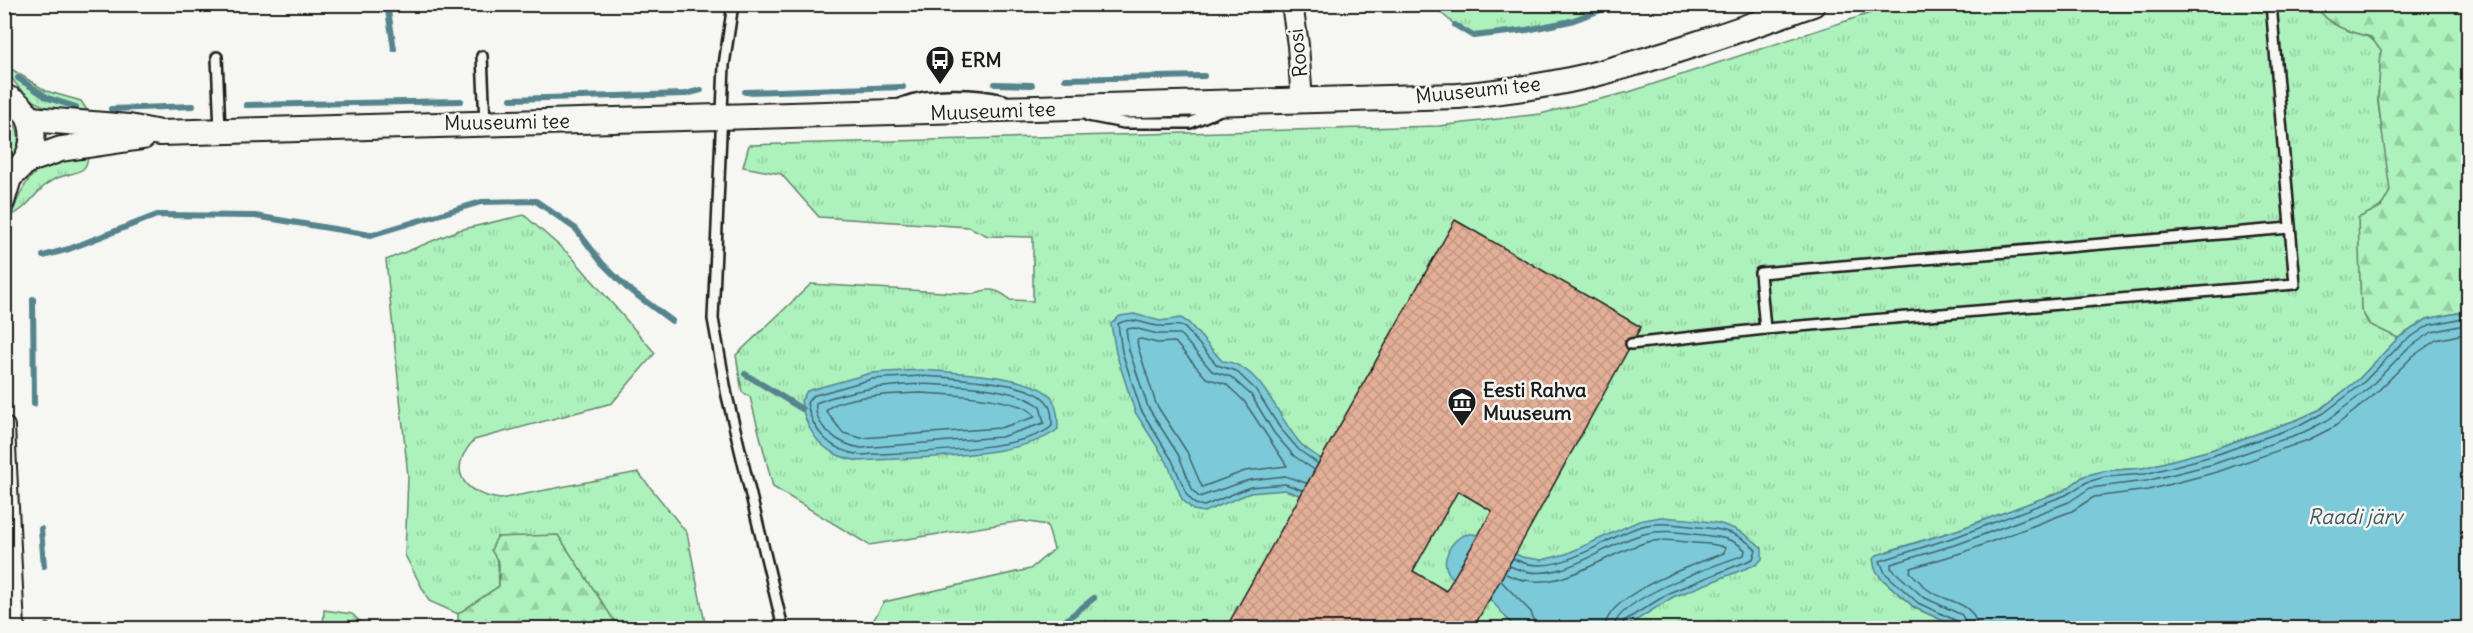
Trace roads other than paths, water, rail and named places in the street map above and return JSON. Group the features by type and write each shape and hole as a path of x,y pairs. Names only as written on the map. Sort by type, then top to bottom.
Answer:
{"street":[{"name":"Roosi","path":"1292,4 1302,102"},
{"name":"Muuseumi tee","path":"14,172 61,149 129,141 160,133 1458,96 1522,89 1601,73 1678,51 1814,4"},
{"path":"4,202 14,172 33,147 34,133 30,119 7,94"},
{"name":"Muuseumi tee","path":"30,119 129,127 160,133"},
{"path":"4,427 14,628"}],"lane":[{"path":"733,4 724,65 713,319 727,396 783,628"},
{"path":"1631,344 1765,329 2295,284 2271,4"},
{"path":"218,57 220,131"},
{"path":"482,57 485,122"},
{"path":"1765,329 1760,273 2290,228"}],"water":[{"name":"Raadi järv","path":"2468,311 2468,628 1960,628 1915,608 1881,578 1875,569 1873,559 1877,555 1957,530 2065,490 2084,476 2104,471 2143,468 2211,450 2299,419 2321,409 2359,379 2398,338 2427,319"},
{"path":"1134,314 1160,321 1181,318 1189,323 1222,361 1236,364 1248,372 1267,394 1301,444 1332,466 1327,505 1285,490 1250,493 1204,512 1193,510 1182,499 1167,462 1135,412 1116,353 1111,324 1120,316"},
{"path":"921,370 991,376 1029,384 1043,390 1054,402 1058,429 1041,439 993,451 965,455 861,461 837,455 828,449 820,443 808,425 801,401 807,391 871,373"},
{"path":"1661,517 1727,526 1751,538 1762,548 1762,559 1757,564 1673,597 1624,628 1515,628 1484,594 1452,577 1445,562 1451,546 1458,538 1467,534 1474,534 1522,557 1542,560 1566,554 1639,521"}],"waterway":[{"path":"387,4 394,49"},
{"path":"1455,25 1473,36 1527,30 1571,21 1617,4"},
{"path":"1065,79 1204,76"},
{"path":"18,78 48,98 76,107"},
{"path":"995,84 1032,85"},
{"path":"745,92 903,87"},
{"path":"511,99 686,94 701,90"},
{"path":"246,105 461,101"},
{"path":"111,109 193,106"},
{"path":"43,256 69,249 157,215 255,216 371,235 481,202 536,201 576,229 602,263 626,287 672,321"},
{"path":"33,299 34,404"},
{"path":"745,374 802,409"},
{"path":"41,529 44,566"},
{"path":"1056,628 1094,598"}],"place":[{"name":"ERM","path":"940,86"},
{"name":"Eesti Rahva Muuseum","path":"1462,428"}]}
